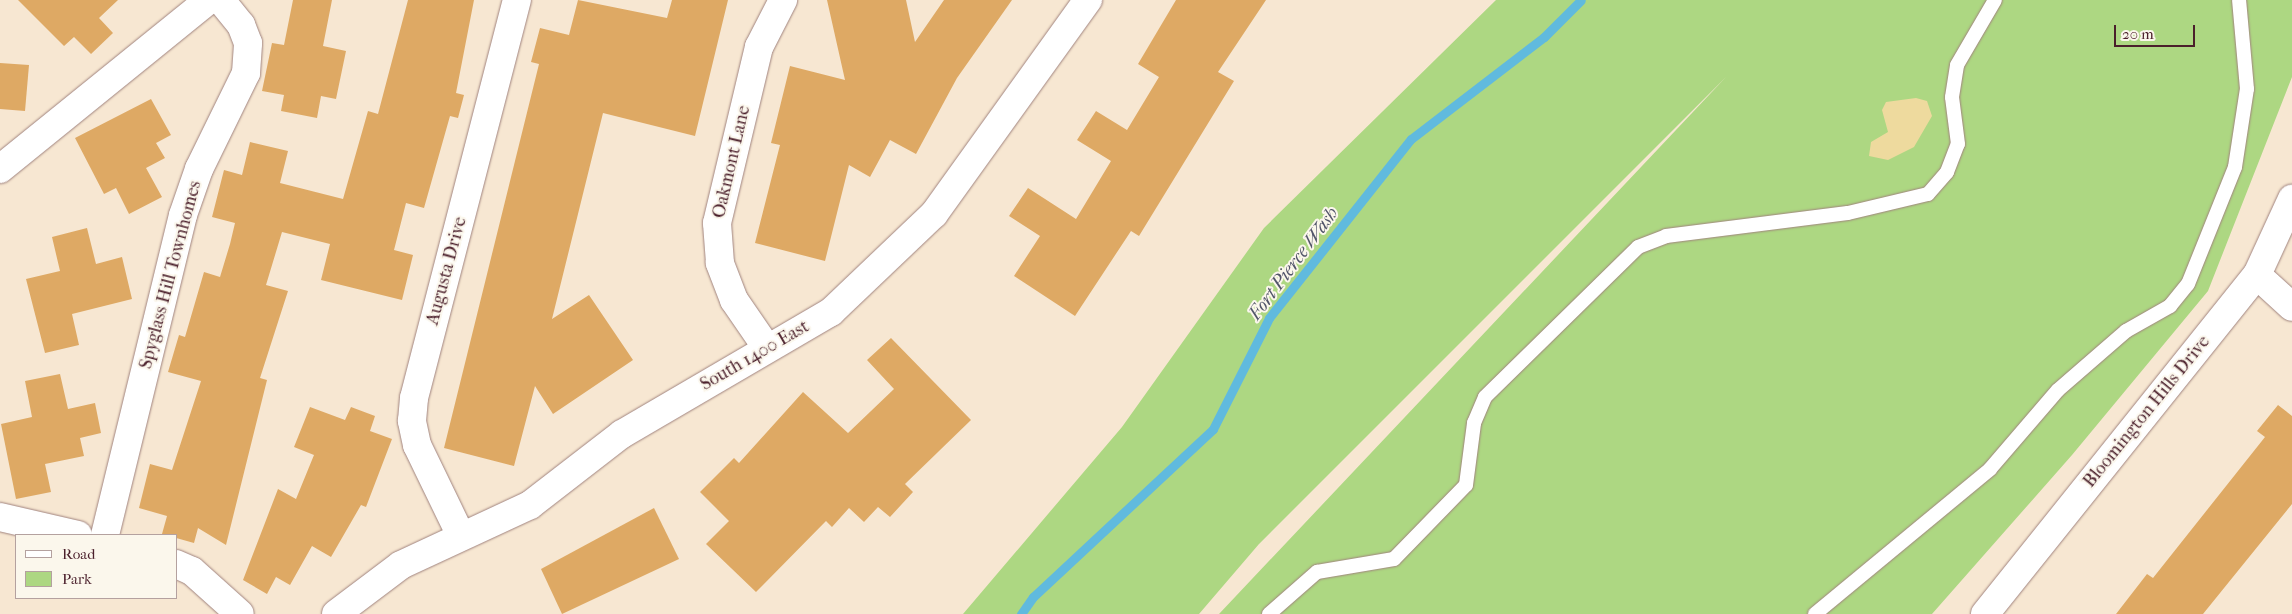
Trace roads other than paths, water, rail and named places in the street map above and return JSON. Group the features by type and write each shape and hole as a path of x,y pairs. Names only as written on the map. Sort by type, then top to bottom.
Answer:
{"street":[{"path":"0,169 209,0"},
{"name":"Spyglass Hill Townhomes","path":"105,534 183,215 199,169 246,73 248,43 242,24 221,0"},
{"name":"Augusta Drive","path":"460,536 417,446 412,421 414,398 517,0"},
{"name":"Oakmont Lane","path":"767,348 734,300 720,263 717,223 758,47 782,0"},
{"name":"South 1400 East","path":"336,614 402,565 460,536 530,506 622,434 831,312 934,214 1088,0"},
{"name":"Bloomington Hills Drive","path":"1985,614 2257,275 2292,199"},
{"path":"2257,275 2292,307"},
{"path":"0,517 74,534"},
{"path":"178,565 192,571 240,614"}],"lane":[{"path":"1269,614 1317,572 1394,559 1466,485 1474,423 1485,397 1638,247 1666,236 1848,213 1928,194 1947,172 1958,144 1952,96 1957,65 1995,0"},
{"path":"1815,614 1990,469 2058,390 2126,331 2170,306 2188,284 2235,167 2247,89 2239,0"}],"waterway":[{"name":"Fort Pierce Wash","path":"1021,614 1033,597 1213,429 1269,318 1411,139 1544,37 1581,0"}]}
